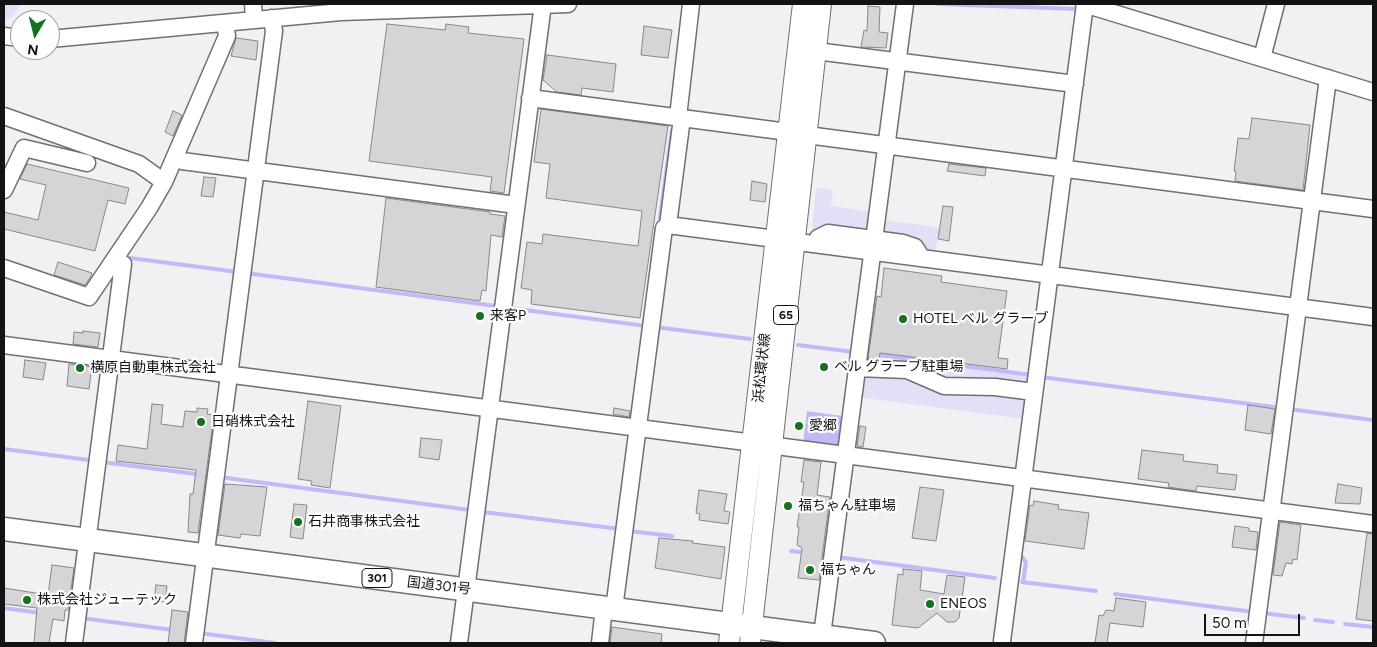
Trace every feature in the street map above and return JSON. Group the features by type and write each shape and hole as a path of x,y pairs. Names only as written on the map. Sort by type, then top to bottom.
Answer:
{"highway":[{"name":"国道301号","path":"4,529 609,609 740,635 874,643"}],"main road":[{"name":"浜松環状線","path":"740,635 798,134 803,4"},
{"name":"浜松環状線","path":"798,134 816,51 822,4"}],"street":[{"path":"459,643 542,4"},
{"path":"60,38 226,23 254,12 272,18 369,11 568,4"},
{"path":"600,643 609,609 638,428 664,228 668,225 691,4"},
{"path":"821,640 905,4"},
{"path":"1001,643 1084,4 1373,92"},
{"path":"1262,58 1276,4"},
{"path":"194,643 274,31 272,18"},
{"path":"4,268 89,297 164,182 176,158 227,36 226,23"},
{"path":"816,51 1074,84"},
{"path":"1254,643 1328,78"},
{"path":"530,98 1373,209"},
{"path":"4,116 139,164 164,182"},
{"path":"4,190 24,148 87,163"},
{"path":"176,158 182,161 516,205"},
{"path":"668,225 815,244 818,238 828,233 873,245 910,244 919,252 922,258 1373,317"},
{"path":"74,643 123,264 115,259"},
{"path":"4,345 1373,524"},
{"path":"857,368 907,370 944,386 1007,388 1034,392"}],"shaded area":[{"path":"4,4 22,4 17,10 10,10 10,18 4,21"},
{"path":"816,188 833,190 831,206 873,212 868,231 828,225 812,230"},
{"path":"880,220 939,227 935,256 932,256 920,241 913,237 882,232"},
{"path":"863,354 1030,376 1025,419 857,397"},
{"path":"807,411 842,416 838,448 803,444"}],"building":[{"path":"868,6 880,7 879,32 888,33 886,48 861,47 864,30 867,31"},
{"path":"387,24 445,30 446,24 469,27 468,33 524,39 504,193 490,191 492,177 369,161"},
{"path":"644,26 672,30 668,58 641,55"},
{"path":"236,38 258,41 256,60 231,56"},
{"path":"547,55 616,64 613,92 582,88 581,95 557,92 543,80"},
{"path":"541,109 668,126 640,318 531,304 532,290 521,288 527,242 542,244 543,234 638,246 642,211 546,198 550,164 534,162"},
{"path":"173,111 182,115 173,136 165,132"},
{"path":"1252,118 1310,125 1303,190 1235,181 1236,171 1234,171 1238,138 1249,139"},
{"path":"27,164 129,188 125,204 108,200 95,251 4,229 4,212 38,220 46,185 20,179"},
{"path":"949,164 986,168 985,176 947,171"},
{"path":"204,177 216,178 213,197 201,196"},
{"path":"752,181 767,184 765,202 750,200"},
{"path":"386,198 490,212 490,214 505,216 502,237 491,235 486,291 482,290 480,301 376,287"},
{"path":"943,206 953,207 949,241 938,239"},
{"path":"58,262 92,273 91,276 85,285 54,275"},
{"path":"884,268 942,276 941,282 1007,291 998,358 1008,359 1007,369 880,353 879,359 868,358 877,296 881,297"},
{"path":"83,331 100,333 98,347 73,344 74,332 83,333"},
{"path":"25,360 46,363 43,380 23,377"},
{"name":"横原自動車株式会社","path":"69,364 92,367 89,389 67,386"},
{"path":"308,401 341,406 330,488 311,485 312,481 298,479"},
{"path":"152,404 163,405 161,424 183,427 185,411 197,412 197,408 208,409 207,414 214,415 198,533 188,532 190,494 193,494 196,470 116,461 118,445 147,449"},
{"path":"1248,405 1275,409 1271,434 1245,430"},
{"path":"614,408 630,411 629,417 613,414"},
{"path":"860,426 866,427 863,447 857,446"},
{"path":"421,438 442,440 439,460 419,457"},
{"path":"1142,450 1184,455 1183,461 1218,465 1217,473 1237,475 1235,490 1197,486 1196,491 1168,487 1169,483 1138,479"},
{"path":"804,460 821,462 817,495 830,497 819,580 798,578 802,548 797,545 799,527 797,527 804,482 801,482"},
{"path":"225,484 267,487 260,536 241,534 240,538 218,535"},
{"path":"1338,484 1362,488 1360,504 1335,503"},
{"path":"920,487 944,490 936,541 912,538"},
{"path":"699,490 727,494 724,511 730,512 728,524 699,520 700,514 696,513"},
{"path":"1034,501 1059,505 1058,509 1089,513 1084,549 1025,541 1030,505 1033,506"},
{"path":"294,504 307,505 303,539 290,537"},
{"path":"1280,522 1301,525 1297,560 1293,559 1292,564 1286,563 1282,576 1273,575"},
{"path":"1235,526 1249,528 1249,531 1258,532 1256,550 1232,547"},
{"path":"1367,533 1373,534 1373,621 1356,619"},
{"path":"659,538 693,541 692,543 725,547 721,579 655,568"},
{"path":"52,565 74,568 68,610 65,610 64,621 53,619 49,643 34,643 37,608 4,604 4,588 48,595"},
{"path":"903,569 922,571 920,590 944,594 947,575 965,577 959,618 955,622 947,622 937,613 918,628 892,625 898,574 903,575"},
{"path":"156,585 167,586 165,602 154,601"},
{"path":"1116,598 1146,602 1143,627 1110,623 1107,643 1095,643 1099,615 1103,616 1106,610 1114,611"},
{"path":"172,610 188,612 184,643 168,643"},
{"path":"612,627 662,634 661,643 610,643"}],"waterway":[{"path":"938,4 1077,9"},
{"path":"660,218 672,130"},
{"path":"130,258 238,272"},
{"path":"246,273 496,306"},
{"path":"510,308 646,326"},
{"path":"655,327 750,339"},
{"path":"798,345 854,352"},
{"path":"864,353 1032,375"},
{"path":"1041,377 1281,408"},
{"path":"1289,409 1373,420"},
{"path":"4,449 89,460"},
{"path":"102,462 212,476"},
{"path":"219,477 470,510"},
{"path":"483,512 620,529"},
{"path":"629,531 672,536"},
{"path":"791,551 806,553"},
{"path":"1018,552 1026,562 1023,582"},
{"path":"837,557 995,578"},
{"path":"1022,582 1096,591"},
{"path":"1115,594 1254,612"},
{"path":"4,608 41,613"},
{"path":"1262,613 1304,618"},
{"path":"81,618 173,630"},
{"path":"1315,620 1333,622"},
{"path":"1345,624 1373,627"},
{"path":"199,633 275,643"}],"place":[{"name":"来客P","path":"480,316"},
{"name":"HOTEL ベル グラーブ","path":"903,319"},
{"name":"ベル グラーブ駐車場","path":"824,367"},
{"name":"横原自動車株式会社","path":"80,368"},
{"name":"日硝株式会社","path":"201,422"},
{"name":"愛郷","path":"799,426"},
{"name":"福ちゃん駐車場","path":"788,506"},
{"name":"石井商事株式会社","path":"298,522"},
{"name":"福ちゃん","path":"810,570"},
{"name":"株式会社ジューテック","path":"27,600"},
{"name":"ENEOS","path":"930,604"}]}
